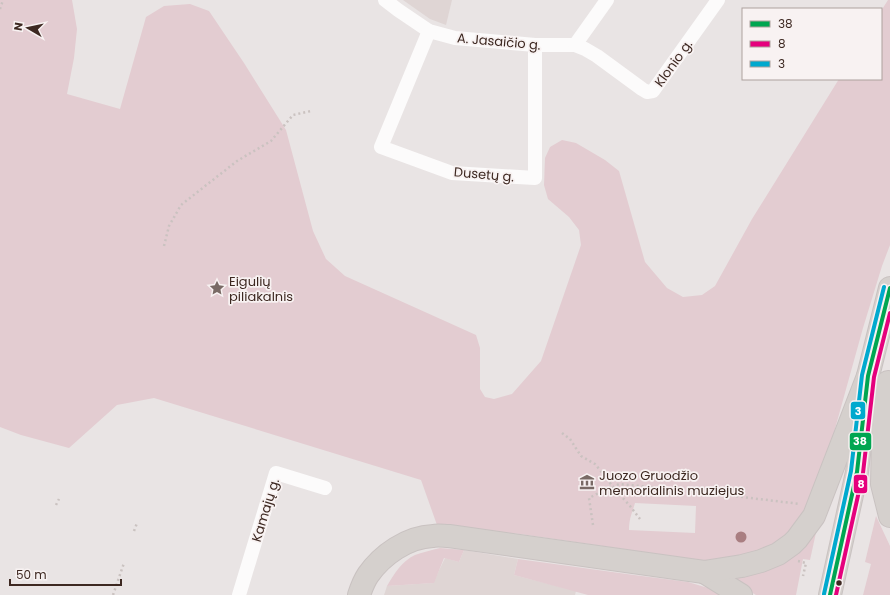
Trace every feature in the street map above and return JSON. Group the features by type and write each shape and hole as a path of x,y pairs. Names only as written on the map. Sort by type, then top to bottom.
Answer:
{"main road":[{"path":"359,595 367,576 386,555 417,539 432,536 456,536 704,572 742,566 761,561 778,554 797,539 814,516 868,376 890,288"},
{"path":"830,595 857,472 868,376"},
{"path":"857,472 889,380"},
{"path":"889,380 883,439 882,484 890,516"},
{"path":"704,572 741,595"}],"street":[{"name":"A. Jasaičio g.","path":"385,0 429,30 455,38 535,45 575,45"},
{"path":"575,45 607,0"},
{"name":"Klonio g.","path":"575,45 597,56 647,92 653,90 718,0"},
{"name":"Dusetų g.","path":"429,30 381,147 452,173 535,178 535,45"},
{"name":"Kamajų g.","path":"239,595 276,473 325,488"}],"path":[{"path":"0,9 3,0"},
{"path":"164,246 169,226 181,205 237,161 271,141 293,115 311,111"},
{"path":"562,434 570,439 581,456 594,464 640,519"},
{"path":"593,524 589,498 619,484 693,490 789,503"},
{"path":"56,505 58,499"},
{"path":"134,531 138,523"},
{"path":"795,561 806,562 803,576"},
{"path":"113,595 124,563"}],"shaded area":[{"path":"0,0 72,0 77,29 74,58 67,94 120,109 146,17 164,6 190,4 209,11 286,130 313,231 326,259 345,276 476,335 480,348 480,389 485,397 494,399 512,394 541,361 581,245 579,230 569,217 548,199 544,185 545,158 550,147 562,140 576,143 605,160 619,171 645,262 667,288 683,297 702,295 715,286 752,219 838,80 882,80 882,9 888,0 890,0 890,245 863,328 828,454 807,516 776,548 713,562 520,534 437,525 421,480 154,398 117,405 69,448 21,435 0,427","holes":["635,503 696,506 695,533 629,530 630,519"]},
{"path":"403,0 452,0 446,25 430,19"},
{"path":"876,516 890,546 890,595 863,595 871,564 865,562"},
{"path":"817,528 810,560 803,559 796,595 756,595 722,575"},
{"path":"440,548 464,550 459,562 444,558 434,583 387,586 399,568 410,558 418,554"},
{"path":"464,550 518,559 514,575 576,591 575,595 384,595 387,586 433,583 445,558 459,562"},
{"path":"518,559 688,582 708,588 723,595 588,595 514,575"}],"transit line":[{"name":"3","path":"824,594 851,471 862,375 884,287"},
{"name":"38","path":"830,595 857,472 868,376 890,288"},
{"name":"8","path":"836,595 863,473 874,377 890,313"}],"place":[{"name":"Eigulių piliakalnis","path":"217,288"},
{"name":"Juozo Gruodžio memorialinis muziejus","path":"587,482"}]}
